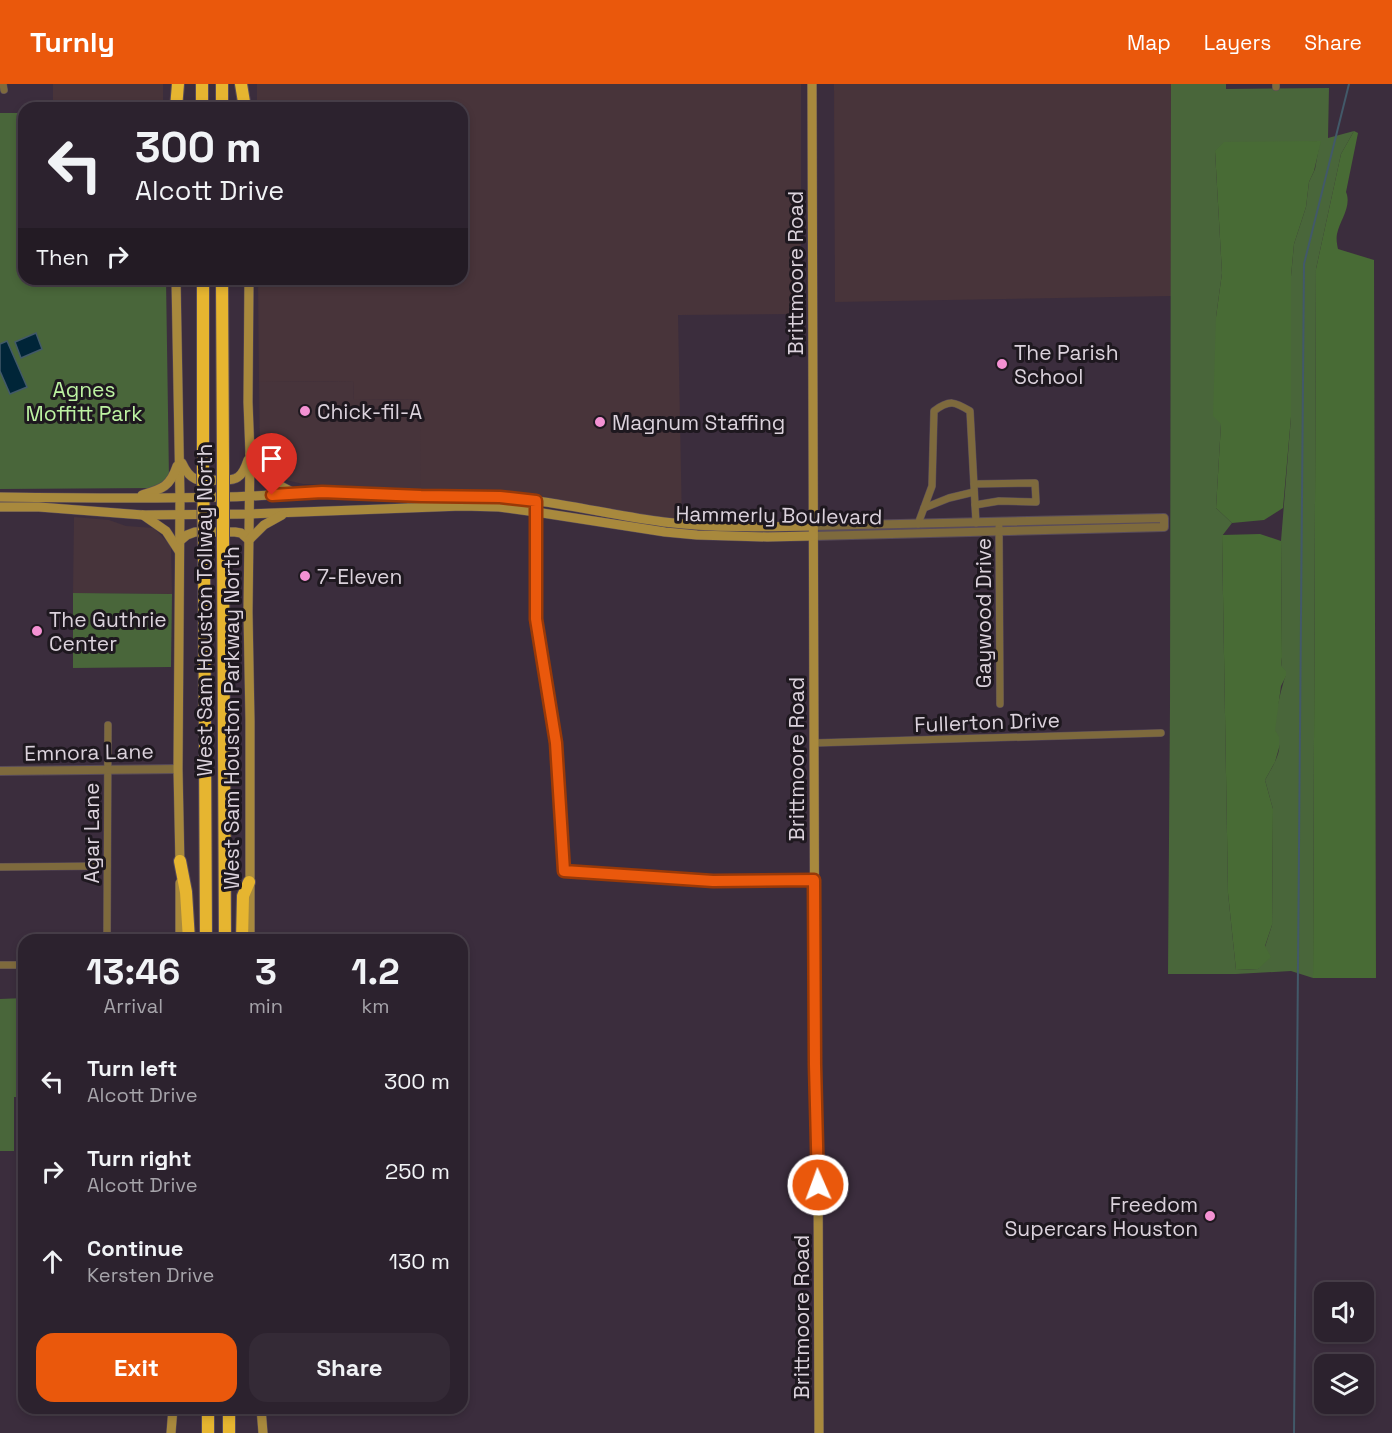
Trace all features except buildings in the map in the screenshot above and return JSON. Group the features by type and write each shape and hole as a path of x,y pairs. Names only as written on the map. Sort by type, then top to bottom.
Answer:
{"highway":[{"path":"176,102 177,84"},
{"path":"202,84 202,102"},
{"path":"222,84 222,102"},
{"path":"243,84 244,102"},
{"name":"West Sam Houston Tollway North","path":"203,285 206,934"},
{"name":"West Sam Houston Tollway North","path":"222,285 225,934"},
{"path":"180,861 186,892 189,934"},
{"path":"242,934 243,896 249,882"},
{"path":"208,1414 208,1433"},
{"path":"229,1414 229,1433"}],"main road":[{"name":"Brittmoore Road","path":"812,84 814,880 819,1433"},
{"path":"176,285 181,540 179,551 178,769 180,934"},
{"name":"West Sam Houston Parkway North","path":"249,285 250,934"},
{"path":"180,458 190,477 198,481 230,480 238,478 250,454"},
{"path":"250,454 268,480 296,494"},
{"path":"132,498 167,486 173,478 180,458"},
{"name":"Hammerly Boulevard","path":"0,497 250,497 322,492 500,497 682,524 813,531"},
{"name":"Hammerly Boulevard","path":"0,507 180,515 462,506 499,507 664,532 700,535 767,537 813,531"},
{"path":"181,540 195,532 235,532 241,533 249,540 264,525 288,512"},
{"path":"143,515 166,531 179,551"},
{"path":"171,1433 173,1414"},
{"path":"261,1414 263,1433"}],"street":[{"path":"918,524 932,486 934,411 944,404 957,403 970,411 976,523"},
{"path":"924,508 974,488 1035,483 1036,502 999,501 975,505"},
{"path":"930,493 949,498"},
{"path":"536,501 536,619 556,743 564,871 713,881 814,880"},
{"name":"Hammerly Boulevard","path":"813,531 918,524 999,522 1085,525"},
{"name":"Gaywood Drive","path":"999,522 1000,705"},
{"name":"Hammerly Boulevard","path":"813,531 931,534 1164,522"},
{"path":"931,534 932,524"},
{"name":"Agar Lane","path":"107,934 108,725"},
{"name":"Fullerton Drive","path":"814,743 1161,733"},
{"name":"Emnora Lane","path":"0,771 178,769"},
{"path":"0,867 107,866"},
{"path":"0,965 18,965"}],"shaded area":[{"path":"53,84 163,84 163,102 53,102"},
{"path":"257,84 801,84 801,314 678,315 682,524 536,501 455,496 455,489 421,489 420,399 354,400 353,381 259,382 258,285 468,285 468,102 257,102"},
{"path":"834,84 1171,84 1171,296 835,302"},
{"path":"353,381 354,400 421,399 421,489 303,484 273,477 260,461 259,382"},
{"path":"74,517 109,520 126,526 154,528 171,546 172,594 73,593"}],"green space":[{"path":"1171,84 1226,84 1226,89 1329,88 1328,138 1354,131 1341,154 1316,269 1313,978 1291,971 1168,974","holes":["1320,141 1315,169 1309,182 1306,207 1294,244 1291,276 1291,417 1281,541 1281,667 1286,675 1275,720 1279,750 1265,780 1273,809 1272,925 1258,969 1236,970 1228,893 1222,536 1232,523 1216,508 1221,424 1216,317 1222,273 1215,151"]},
{"name":"Agnes Moffitt Park","path":"0,113 18,113 18,285 166,285 169,479 157,488 0,489"},
{"path":"1354,131 1358,133 1346,192 1348,202 1338,229 1337,240 1338,249 1374,260 1376,978 1313,978 1316,269 1341,154"},
{"path":"1321,141 1309,182 1306,207 1294,244 1291,276 1291,417 1283,508 1264,520 1232,523 1216,508 1221,424 1213,416 1216,317 1222,273 1215,151 1224,142"},
{"path":"1260,534 1281,541 1281,666 1286,671 1281,686 1275,730 1279,737 1279,748 1275,762 1265,780 1273,809 1272,925 1265,946 1271,957 1258,969 1236,970 1228,893 1222,535"},
{"path":"73,593 172,594 171,667 73,668"},
{"path":"18,998 18,1097 14,1097 14,1151 0,1151 0,999"}],"water":[{"path":"36,333 42,349 21,358 15,342"},
{"path":"7,341 27,387 10,394 0,371 0,344"}],"waterway":[{"path":"1294,1433 1304,264 1349,84"}],"place":[{"name":"The Parish School","path":"1002,364"},
{"name":"Chick-fil-A","path":"305,411"},
{"name":"Magnum Staffing","path":"600,422"},
{"name":"7-Eleven","path":"305,576"},
{"name":"The Guthrie Center","path":"37,631"},
{"name":"Freedom Supercars Houston","path":"1210,1216"}],"route":[{"path":"272,495 322,492 500,497 536,501 536,619 556,743 564,871 713,881 814,880 818,1185"}]}
